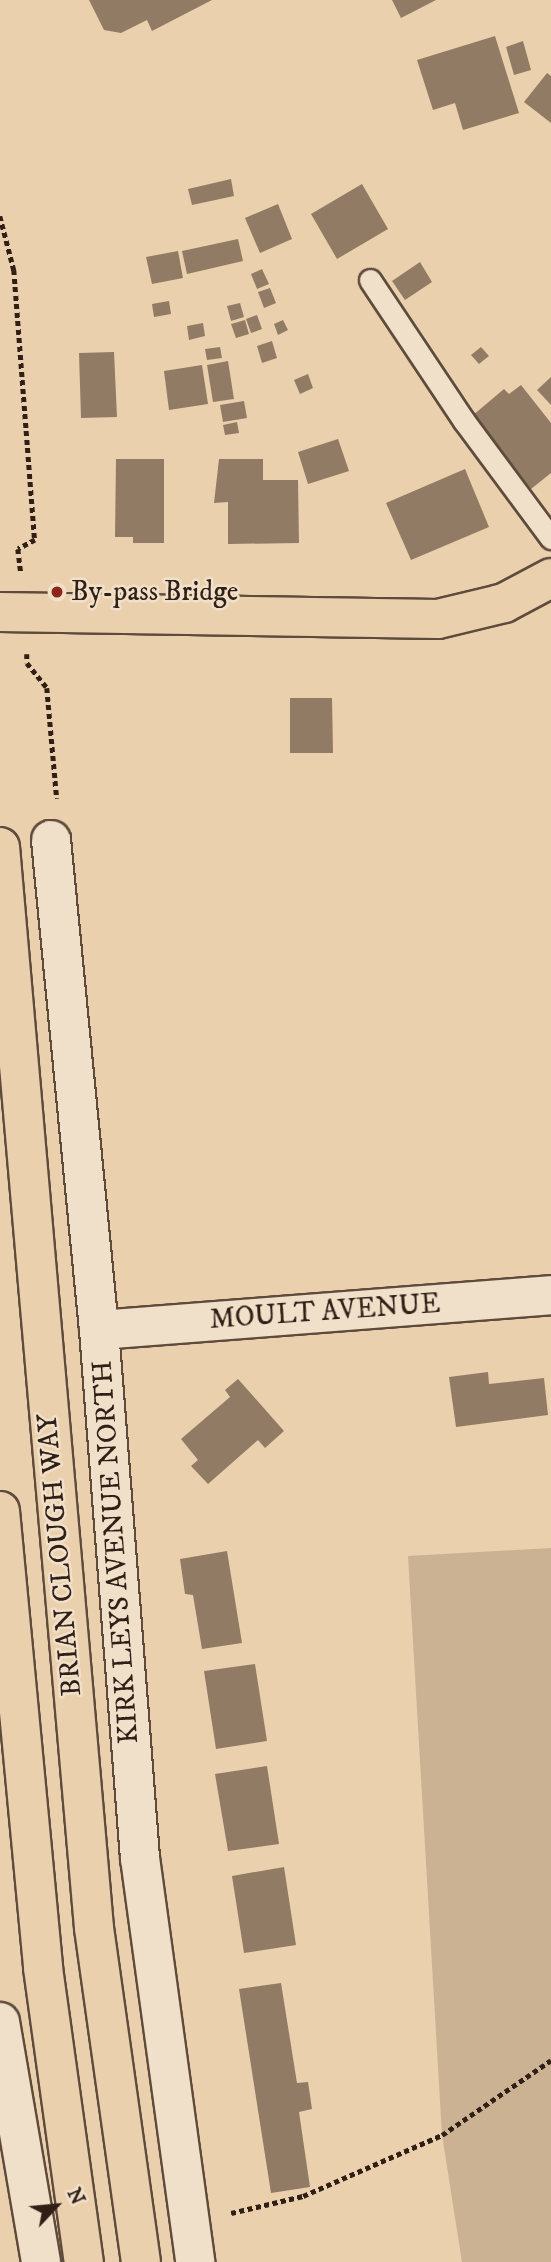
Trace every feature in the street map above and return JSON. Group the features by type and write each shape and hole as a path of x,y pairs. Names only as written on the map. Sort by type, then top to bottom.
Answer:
{"main road":[{"path":"13,613 438,619 504,603 551,578"},
{"name":"BRIAN CLOUGH WAY","path":"0,846 94,1928 141,2262"},
{"name":"BRIAN CLOUGH WAY","path":"0,1511 43,1968 83,2262"}],"street":[{"name":"KIRK LEYS AVENUE NORTH","path":"51,840 99,1330 141,1858 195,2262"},
{"name":"MOULT AVENUE","path":"99,1330 551,1295"},
{"path":"0,2022 41,2262"}],"lane":[{"path":"370,280 464,421 551,538"}],"path":[{"path":"0,216 14,270 35,540 18,549 13,613 27,663 47,688 59,812 51,840"},
{"path":"189,2222 303,2196 442,2135 551,2060"}],"shaded area":[{"path":"551,1548 551,2262 462,2262 442,2135 408,1556"}],"building":[{"path":"89,0 212,0 152,31 147,20 121,33 104,30"},
{"path":"392,0 436,0 401,18"},
{"path":"495,36 519,113 463,130 455,103 433,110 417,60"},
{"path":"523,41 531,70 514,75 506,47"},
{"path":"547,73 551,76 551,123 524,102"},
{"path":"231,179 234,196 192,205 188,189"},
{"path":"362,184 388,229 337,259 311,214"},
{"path":"278,204 292,239 260,253 245,218"},
{"path":"238,239 243,261 187,274 182,251"},
{"path":"178,251 183,278 152,284 146,257"},
{"path":"420,262 432,282 405,300 392,281"},
{"path":"262,269 269,284 257,289 251,274"},
{"path":"270,288 276,303 264,308 258,292"},
{"path":"169,301 171,314 154,317 152,304"},
{"path":"240,303 244,317 231,321 227,306"},
{"path":"257,315 262,329 251,333 246,319"},
{"path":"245,320 249,334 236,338 231,324"},
{"path":"283,320 288,330 278,335 274,324"},
{"path":"203,323 205,336 189,340 187,326"},
{"path":"272,341 277,358 262,363 257,346"},
{"path":"220,347 222,358 207,360 205,349"},
{"path":"481,347 489,356 479,364 471,355"},
{"path":"114,352 117,417 81,418 79,353"},
{"path":"228,361 234,399 213,402 207,365"},
{"path":"202,365 208,404 169,410 164,371"},
{"path":"308,374 313,388 300,394 294,380"},
{"path":"551,377 551,405 537,390"},
{"path":"521,385 551,423 551,473 531,489 472,416 504,389 509,394"},
{"path":"244,401 247,418 223,422 220,405"},
{"path":"237,422 239,433 225,435 223,425"},
{"path":"338,439 349,471 308,484 298,452"},
{"path":"116,459 164,459 164,543 133,543 133,537 115,537"},
{"path":"219,459 263,459 263,480 298,480 299,543 228,544 228,502 214,503"},
{"path":"465,469 489,527 411,560 386,503"},
{"path":"290,698 332,698 333,753 290,753"},
{"path":"488,1372 489,1384 544,1378 548,1415 456,1427 449,1377"},
{"path":"238,1379 284,1431 265,1448 258,1440 208,1484 191,1466 198,1460 181,1439 230,1397 225,1390"},
{"path":"227,1551 242,1643 202,1649 193,1595 185,1594 180,1559"},
{"path":"255,1664 267,1741 216,1749 204,1671"},
{"path":"267,1766 279,1844 228,1851 215,1774"},
{"path":"284,1867 296,1945 244,1953 232,1876"},
{"path":"281,1983 297,2083 308,2082 312,2109 299,2112 310,2187 271,2193 239,1989"}],"place":[{"name":"By-pass Bridge","path":"57,592"}]}
